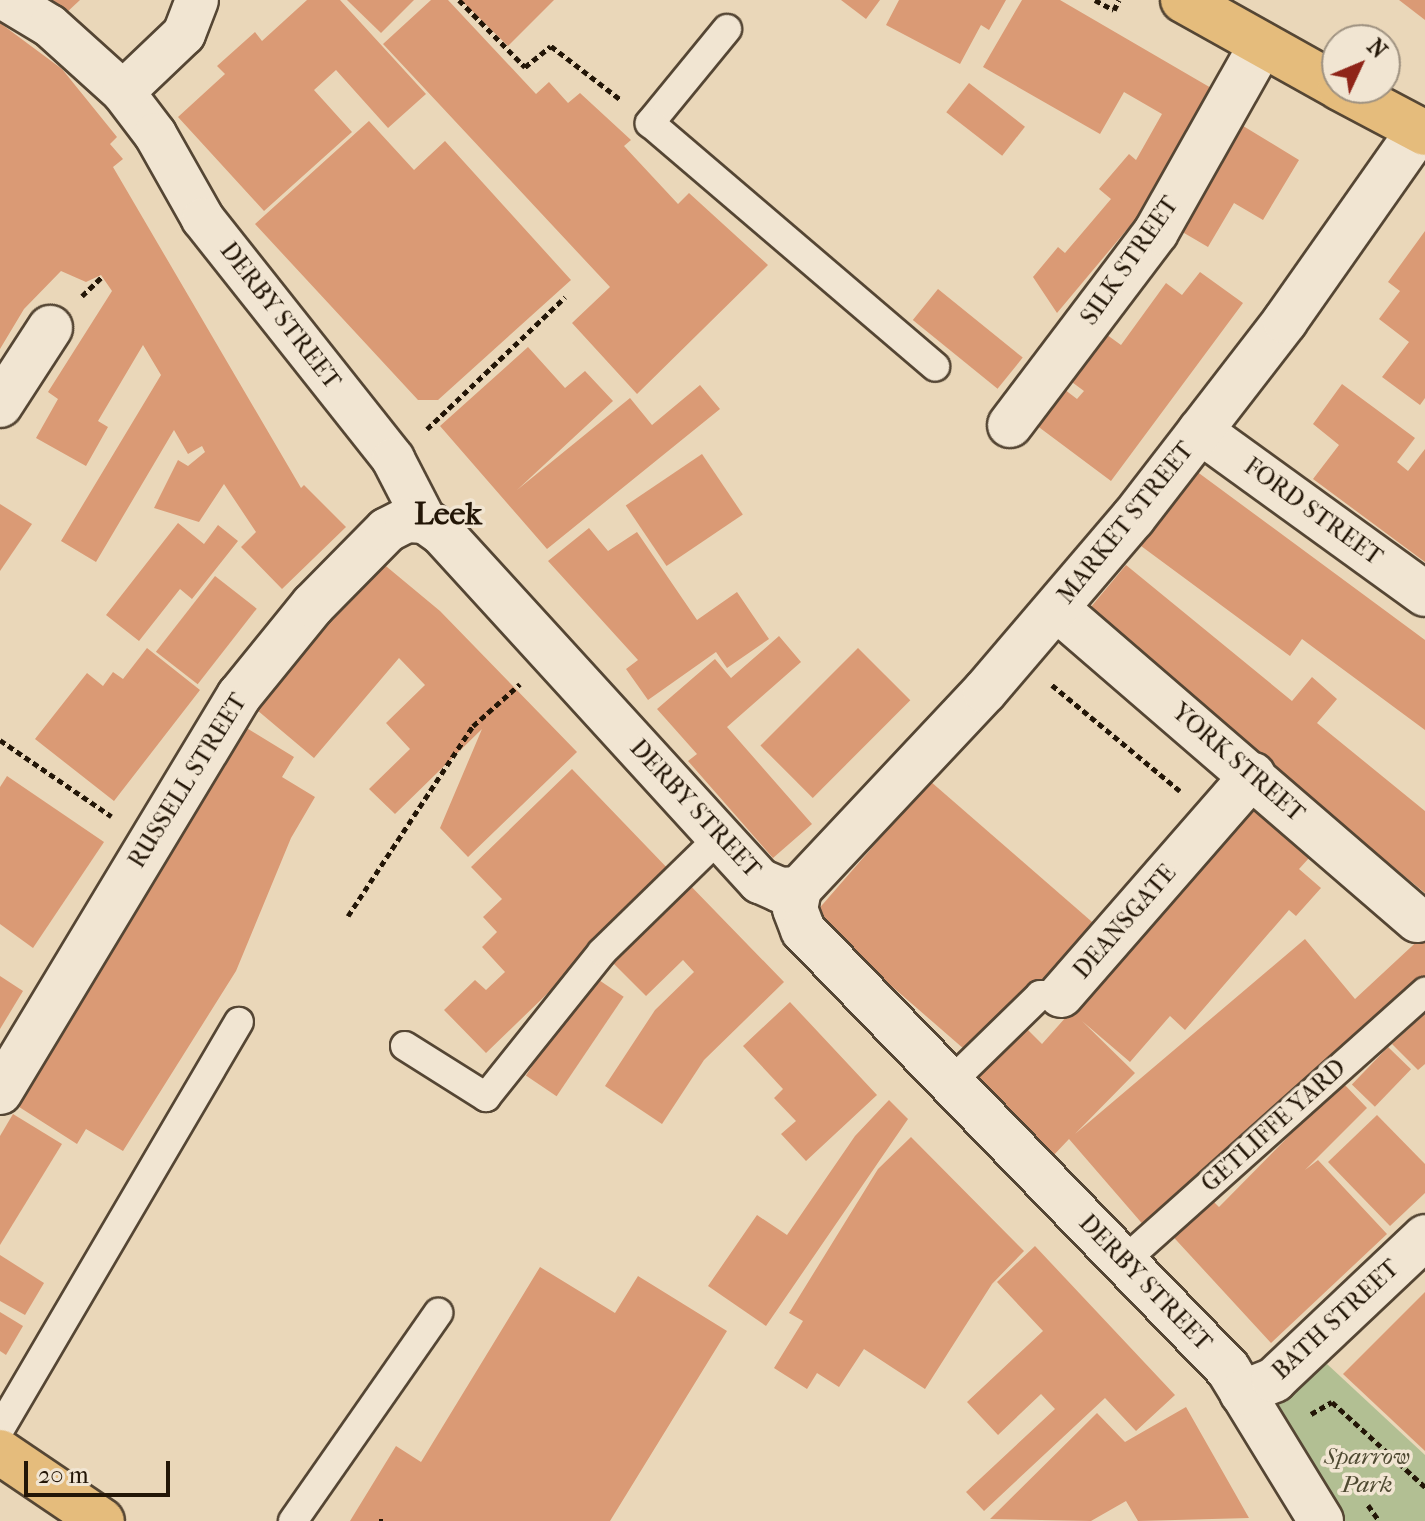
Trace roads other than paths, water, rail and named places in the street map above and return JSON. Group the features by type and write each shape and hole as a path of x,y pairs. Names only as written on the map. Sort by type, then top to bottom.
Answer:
{"highway":[{"path":"1183,0 1321,78"},
{"path":"1370,104 1422,132"},
{"path":"0,1452 98,1520"}],"street":[{"name":"DERBY STREET","path":"7,0 50,26 123,92 155,134 203,219 393,459 425,521 553,654 760,881 780,890 799,889 795,909 803,930 1228,1369 1321,1521"},
{"path":"123,92 184,34 197,0"},
{"name":"SILK STREET","path":"1010,425 1156,232 1261,46"},
{"name":"MARKET STREET","path":"799,889 1057,609 1200,431 1422,132"},
{"path":"0,405 50,328"},
{"name":"FORD STREET","path":"1200,431 1425,594"},
{"name":"RUSSELL STREET","path":"0,1092 239,696 313,605 387,530 407,520 425,521"},
{"name":"YORK STREET","path":"1057,609 1421,918"},
{"name":"DEANSGATE","path":"1061,995 1253,775"},
{"name":"BATH STREET","path":"1242,1393 1274,1380 1425,1237"}],"lane":[{"path":"727,29 650,123 935,366"},
{"path":"405,1046 486,1097 602,952 720,837"},
{"name":"GETLIFFE YARD","path":"1124,1261 1425,992"},
{"name":"DEANSGATE","path":"951,1082 1040,995 1061,995"},
{"path":"0,1429 239,1022"},
{"path":"293,1521 438,1313"}],"district":[{"name":"Leek","path":"448,514"}],"park label":[{"name":"Sparrow Park","path":"1367,1471"}]}
